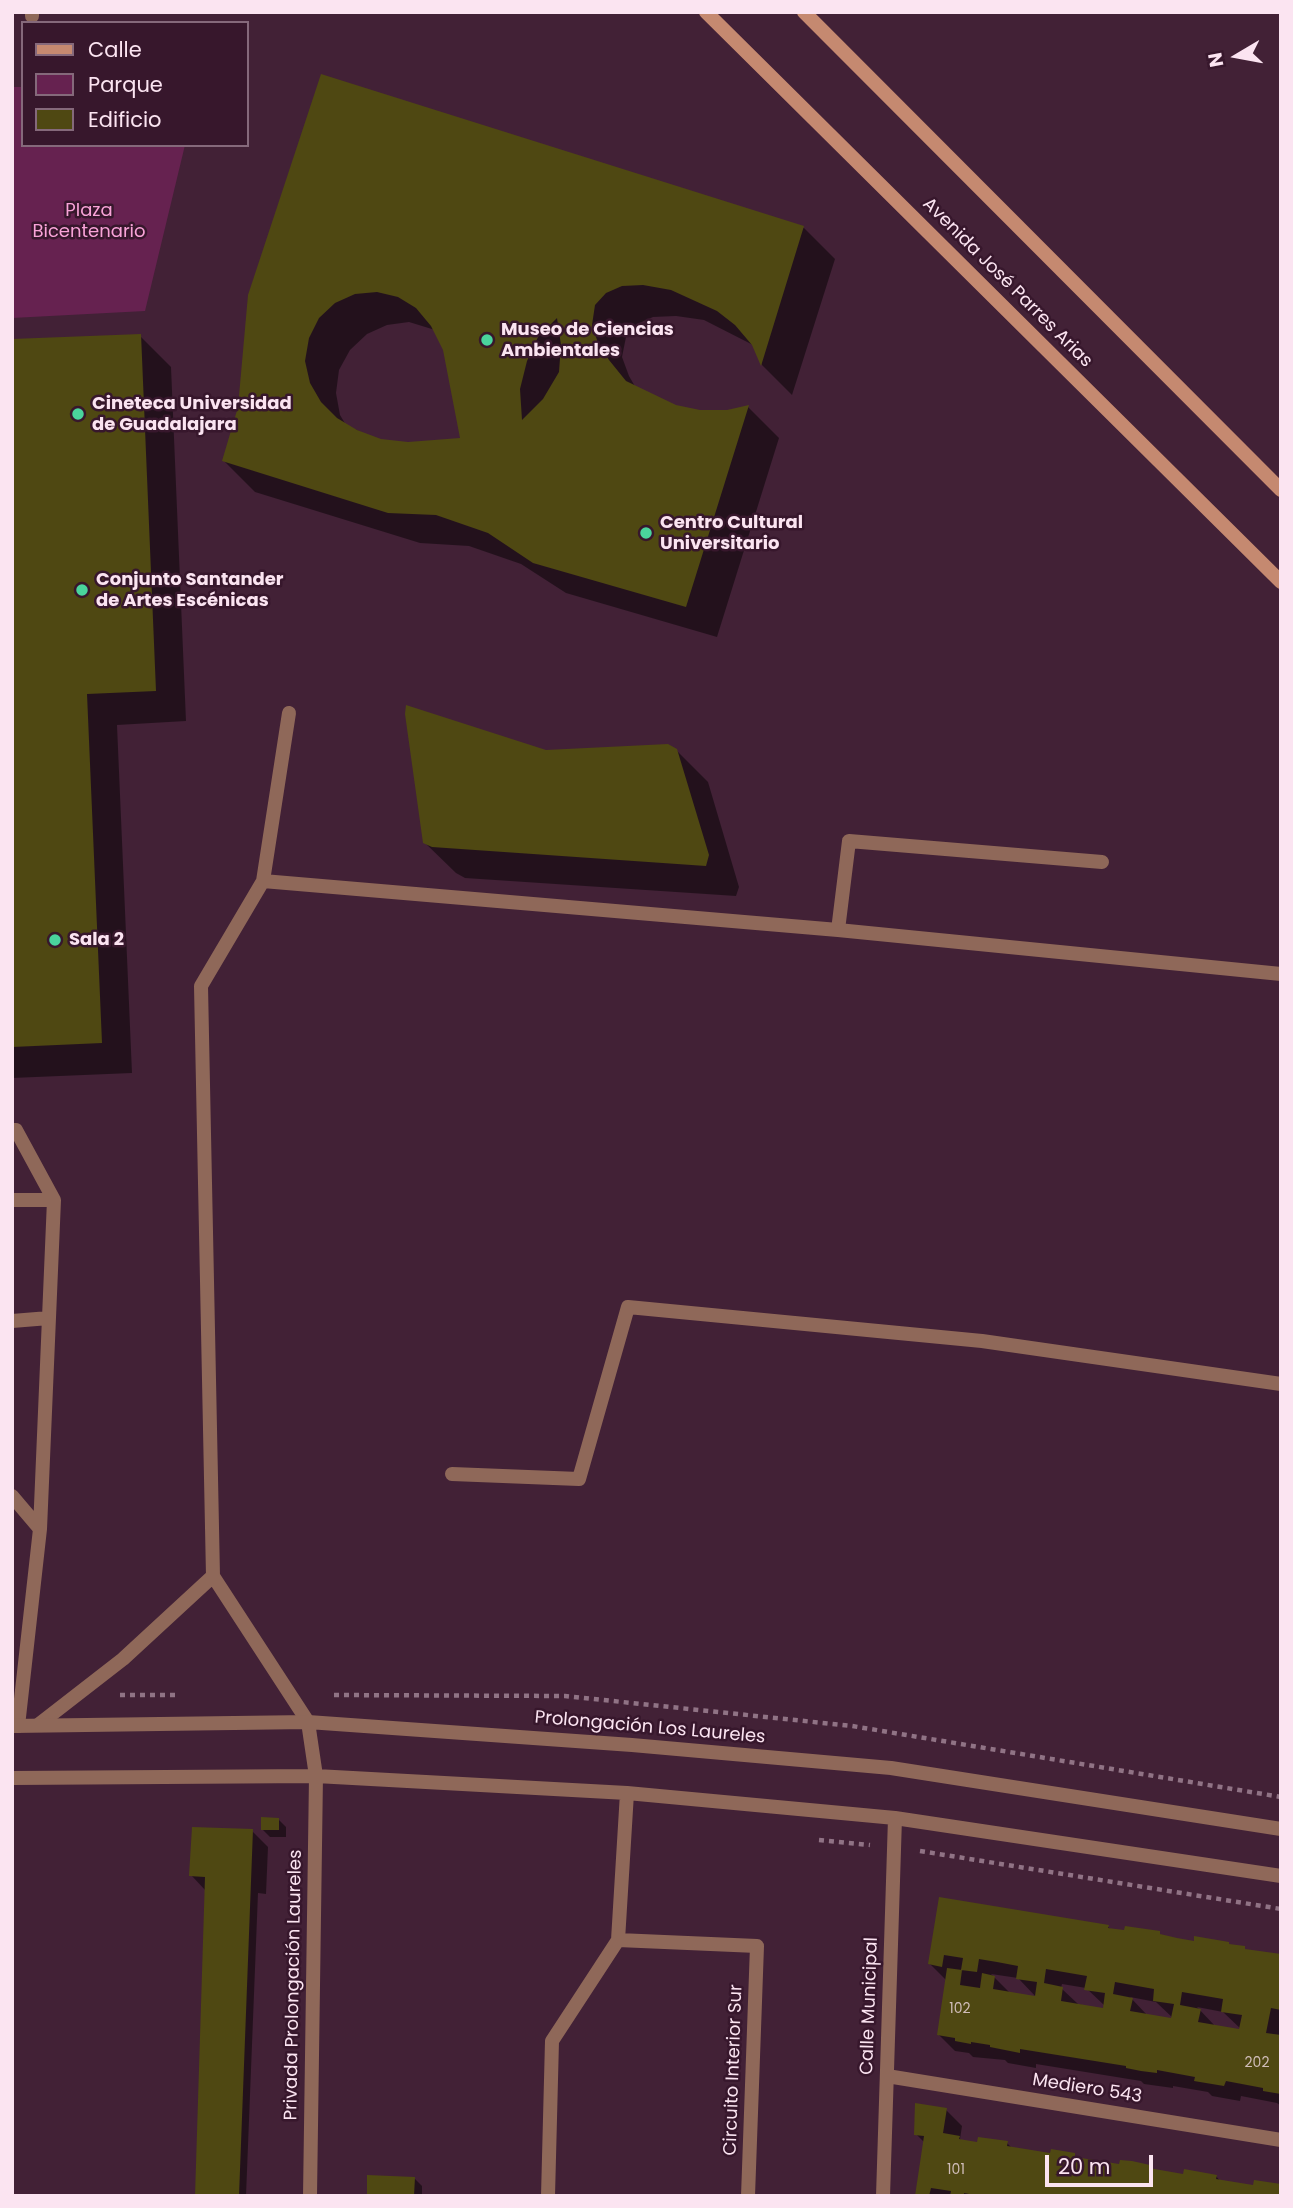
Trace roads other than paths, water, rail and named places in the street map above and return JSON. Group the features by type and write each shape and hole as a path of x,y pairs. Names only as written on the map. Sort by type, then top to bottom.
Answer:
{"main road":[{"name":"Avenida José Parres Arias","path":"706,12 1281,582"},
{"path":"804,12 1281,490"}],"street":[{"path":"289,713 264,881 201,986 213,1576 308,1722"},
{"path":"838,930 849,841 1102,862"},
{"path":"264,881 838,930 1281,974"},
{"path":"12,1130 16,1130 54,1200 40,1529 15,1726"},
{"path":"12,1200 54,1200"},
{"path":"452,1474 579,1479 628,1307 982,1341 1281,1384"},
{"path":"12,1321 50,1318"},
{"path":"12,1496 40,1529"},
{"path":"38,1725 123,1659 213,1576"},
{"name":"Prolongación Los Laureles","path":"15,1726 308,1722 632,1745 891,1768 1281,1829"},
{"name":"Privada Prolongación Laureles","path":"308,1722 316,1776 310,2196"},
{"path":"12,1778 316,1776 627,1793 895,1818 1281,1876"},
{"path":"548,2196 552,2041 618,1940 627,1793"},
{"name":"Calle Municipal","path":"883,2196 895,1818"},
{"name":"Circuito Interior Sur","path":"618,1940 758,1946 748,2196"},
{"name":"Mediero 543","path":"887,2076 1281,2140"}],"place":[{"name":"Museo de Ciencias Ambientales","path":"487,340"},
{"name":"Cineteca Universidad de Guadalajara","path":"78,414"},
{"name":"Centro Cultural Universitario","path":"646,533"},
{"name":"Conjunto Santander de Artes Escénicas","path":"82,590"},
{"name":"Sala 2","path":"55,940"}],"park label":[{"name":"Plaza Bicentenario","path":"89,221"}]}
